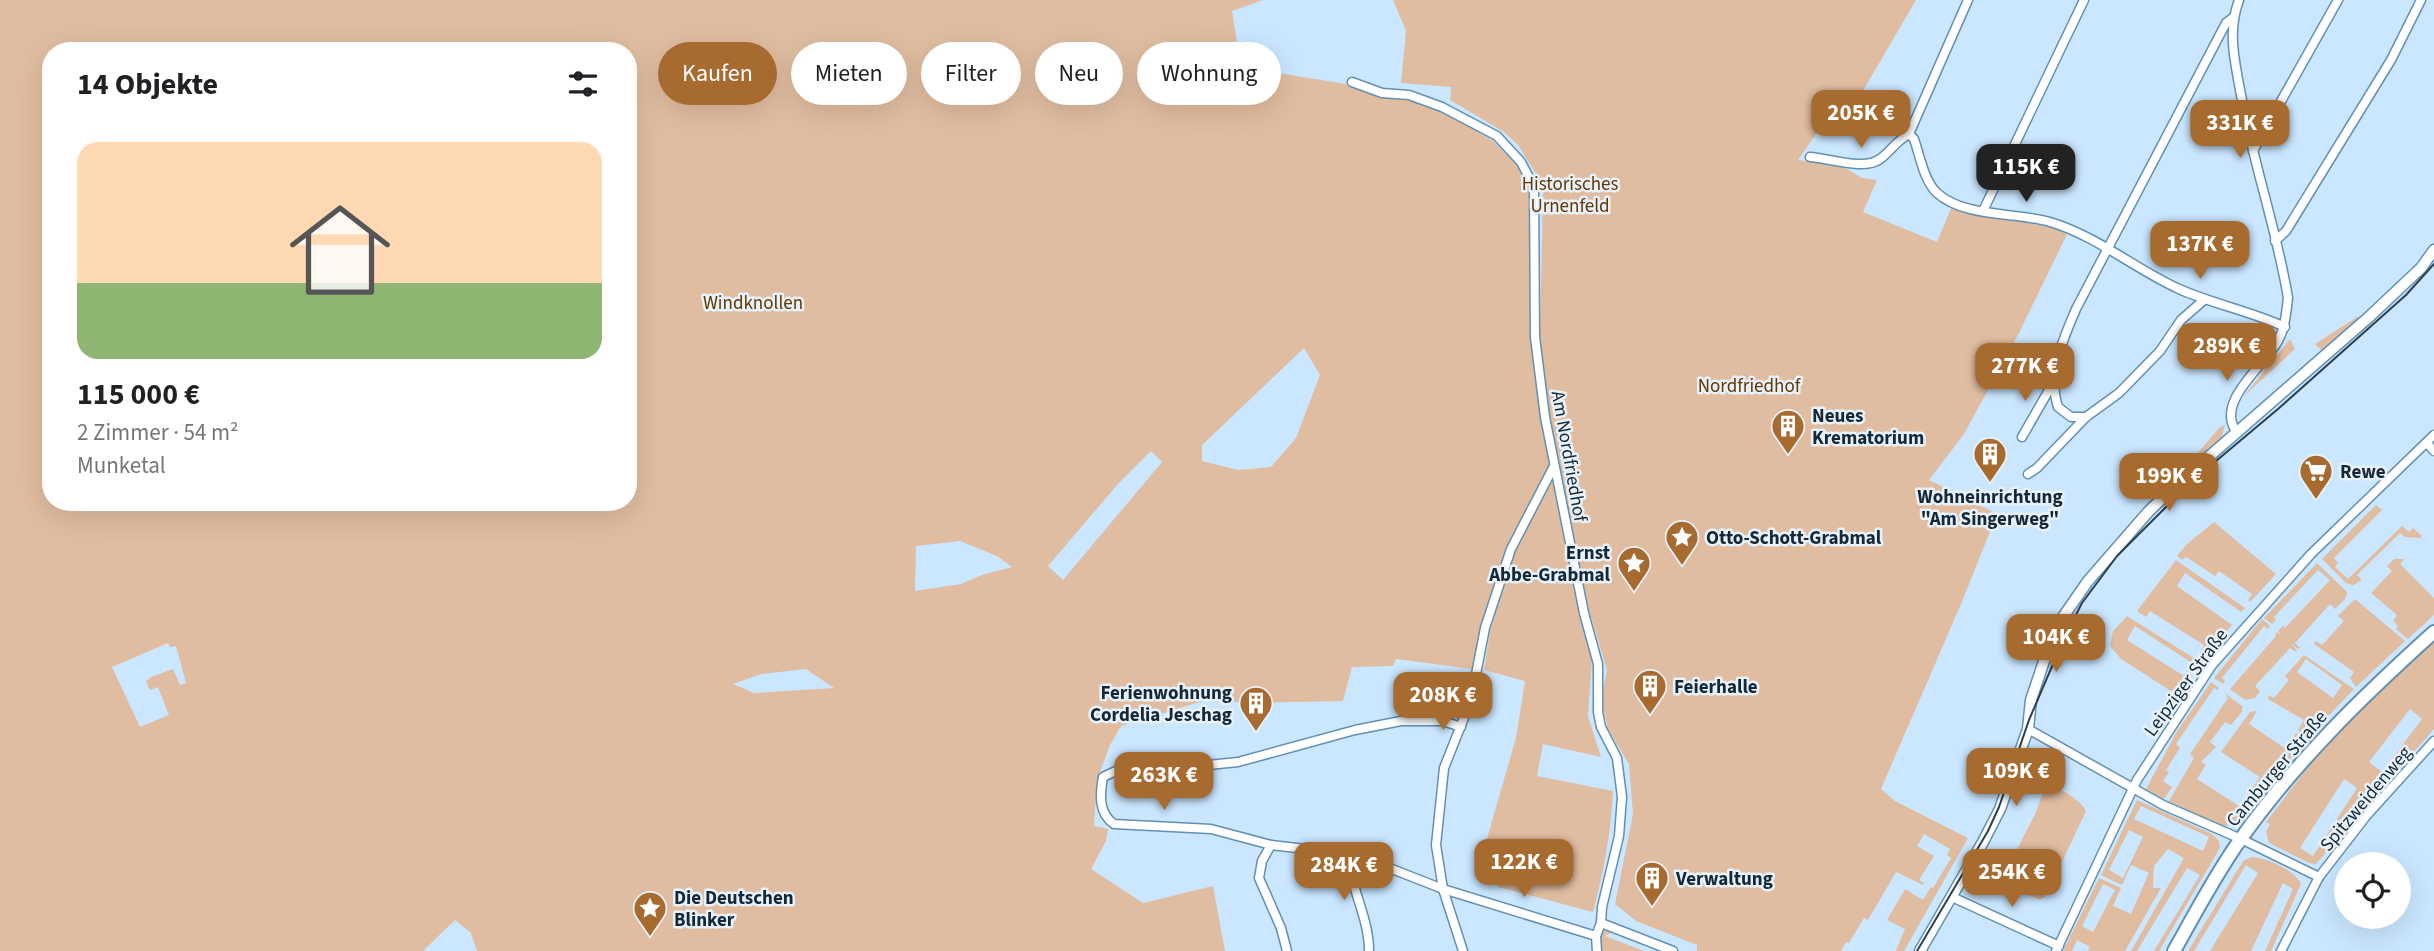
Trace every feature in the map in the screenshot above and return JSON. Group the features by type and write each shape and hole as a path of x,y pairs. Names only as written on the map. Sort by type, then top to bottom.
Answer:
{"main road":[{"name":"Camburger Straße","path":"2174,951 2241,839 2296,768 2318,743 2434,632"}],"street":[{"path":"1810,157 1867,164 1879,160 1897,141 1909,134 1968,0"},
{"path":"1983,211 2084,0"},
{"path":"2236,431 2232,418 2236,398 2277,344 2284,327 2288,299 2253,151 2232,43 2234,17 2239,0"},
{"path":"2253,151 2338,0"},
{"path":"2275,241 2286,231 2392,60 2421,0"},
{"path":"2022,437 2053,383 2061,345 2076,309 2226,23 2234,17"},
{"name":"Am Nordfriedhof","path":"1352,82 1382,93 1409,95 1448,110 1497,136 1521,162 1534,187 1535,337 1545,417 1584,613 1598,664 1598,712 1601,727 1617,758 1622,797 1619,836 1596,936"},
{"path":"1909,134 1914,139 1929,182 1937,193 1955,204 2050,222 2108,247 2162,280 2205,299 2284,327"},
{"path":"1920,951 2000,809 2028,729 2031,700 2044,661 2063,617 2088,581 2149,511 2236,431 2386,301 2421,268 2434,250"},
{"path":"2028,474 2086,417 2119,393 2160,351 2182,320 2205,299"},
{"path":"2053,383 2058,407 2071,417 2086,417"},
{"name":"Leipziger Straße","path":"2058,949 2132,789 2212,665 2311,554 2434,435"},
{"path":"2427,443 2434,451"},
{"path":"1463,951 1443,889 1436,845 1444,768 1471,700 1485,628 1511,549 1554,466"},
{"path":"1461,727 1443,721 1401,721 1355,730 1238,762 1179,768 1120,769 1104,776 1100,802 1107,819 1114,824 1211,829 1271,845 1348,854 1369,860 1443,889 1596,936 1597,951"},
{"path":"2028,729 2132,789 2319,877"},
{"name":"Spitzweidenweg","path":"2281,951 2319,877 2367,816 2434,741"},
{"path":"1271,845 1262,861 1259,878 1281,928 1287,951"},
{"path":"1348,854 1349,868 1368,928 1369,951"},
{"path":"1952,897 2058,949"},
{"path":"1601,923 1673,951"}],"green space":[{"name":"Windknollen","path":"0,0 1263,0 1232,11 1237,42 1137,42 1137,105 1281,105 1281,73 1352,85 1381,95 1408,99 1438,108 1493,141 1516,164 1529,188 1531,338 1540,418 1550,464 1505,551 1472,669 1396,659 1393,666 1352,667 1343,701 1250,703 1206,700 1121,726 1110,745 1097,780 1094,826 1108,829 1106,841 1091,869 1143,903 1213,886 1225,951 477,951 471,933 455,920 423,951 0,951","holes":["1304,348 1320,375 1296,438 1271,467 1238,470 1202,461 1202,445","1151,451 1162,462 1063,580 1048,566 1118,484","960,541 997,556 1012,567 961,584 915,591 916,546","168,643 170,647 176,646 186,683 180,685 173,669 146,681 150,690 158,687 169,715 140,727 112,667","806,669 834,688 754,693 733,684 761,674"]},
{"name":"Nordfriedhof","path":"1393,0 1916,0 1857,101 1844,114 1830,114 1798,160 1842,166 1862,178 1877,180 1863,212 1937,242 1952,206 1986,216 2051,227 2067,234 2019,333 1964,434 1929,480 1997,514 1881,789 1895,801 1968,838 1904,951 1896,951 1905,929 1887,920 1905,889 1923,900 1951,858 1947,855 1950,849 1924,834 1917,846 1934,856 1919,880 1923,885 1896,872 1868,920 1864,918 1841,951 1697,951 1697,945 1636,921 1615,904 1633,814 1629,764 1608,729 1601,699 1607,670 1589,610 1546,401 1540,336 1543,185 1518,145 1504,132 1450,100 1451,87 1401,83 1406,31"},
{"path":"2357,317 2360,318 2321,350 2315,344"},
{"path":"2290,339 2295,349 2243,397"},
{"path":"2225,425 2221,439 2173,482 2220,427"},
{"path":"1552,478 1592,659 1588,716 1601,757 1543,744 1537,776 1613,791 1611,822 1593,912 1498,887 1507,852 1486,842 1516,738 1525,681 1484,670 1490,632 1514,553"},
{"path":"2376,505 2382,510 2334,558 2338,563 2335,567 2348,579 2402,526 2409,532 2413,528 2422,536 2405,537 2400,533 2357,575 2362,580 2353,585 2346,583 2322,559"},
{"path":"2214,522 2276,574 2250,602 2248,600 2252,594 2219,571 2215,576 2186,557 2182,560 2177,556"},
{"path":"2394,559 2404,559 2400,564 2434,598 2434,615 2408,639 2396,629 2398,626 2393,621 2397,615 2371,593 2392,571 2387,566"},
{"path":"2176,560 2245,608 2241,612 2185,573 2177,586 2232,625 2206,655 2201,651 2204,645 2150,611 2146,617 2137,611"},
{"path":"2317,563 2347,592 2346,598 2335,609 2330,604 2295,643 2300,648 2291,643 2297,651 2290,648 2255,686 2260,691 2255,698 2245,700 2230,689 2277,632 2281,636 2278,631 2283,626 2285,628 2330,580 2318,570 2274,617 2276,620 2272,624 2264,618"},
{"path":"2355,599 2405,641 2356,687 2350,678 2354,672 2314,644 2316,641 2322,645 2344,621 2338,616"},
{"path":"2127,616 2200,662 2177,695 2121,659 2110,646 2113,631","holes":["2135,626 2192,663 2184,676 2127,640"]},
{"path":"2262,619 2270,626 2268,629 2264,626 2222,678 2225,681 2223,684 2214,678"},
{"path":"2434,640 2434,729 2316,864 2309,863 2269,843 2266,832 2270,824 2266,822 2308,767 2360,709","holes":["2410,709 2422,719 2382,772 2369,762","2344,779 2357,788 2313,856 2300,848"]},
{"path":"2304,655 2354,689 2308,737 2298,730 2304,720 2268,699 2269,695 2274,698 2289,680 2285,676","holes":["2306,659 2342,685 2333,698 2297,672"]},
{"path":"2211,682 2219,688 2214,688 2176,744 2180,748 2166,770 2169,772 2163,781 2172,787 2164,799 2146,789 2176,733"},
{"path":"2226,694 2242,706 2242,712 2231,725 2225,722 2210,742 2216,747 2201,762 2206,765 2197,779 2239,806 2260,777 2221,752 2250,712 2257,711 2249,724 2286,749 2296,733 2306,739 2240,821 2230,823 2225,828 2169,801 2194,758 2190,754 2228,698"},
{"path":"2047,787 2069,795 2086,811 2046,896 2040,900 2008,886 2004,875"},
{"path":"2137,800 2212,834 2219,841 2220,848 2159,951 2154,951 2200,875 2187,868 2137,951 2131,951 2184,858 2168,849 2154,866 2153,888 2161,888 2125,951 2088,951 2090,947 2077,940 2072,951 2063,951 2099,878 2121,888 2113,906 2131,914 2149,873 2131,865 2122,885 2101,875","holes":["2141,806 2209,837 2203,851 2134,819","2129,830 2143,837 2123,878 2109,870","2103,884 2115,890 2093,932 2082,926"]},
{"path":"2252,857 2280,866 2293,874 2301,884 2271,951 2265,951 2293,889 2283,883 2251,951 2210,951 2258,873 2246,865 2194,951 2188,951 2244,860"},
{"path":"1603,931 1613,932 1605,936 1644,951 1602,951 1600,936"}],"tram line":[{"path":"1917,951 1988,831 2029,720 2065,636 2082,603 2117,556 2191,482 2406,295 2434,264"}],"place":[{"name":"Neues Krematorium","path":"1788,456"},
{"name":"Wohneinrichtung \"Am Singerweg\"","path":"1990,484"},
{"name":"Rewe","path":"2316,501"},
{"name":"Otto-Schott-Grabmal","path":"1682,567"},
{"name":"Ernst Abbe-Grabmal","path":"1634,593"},
{"name":"Feierhalle","path":"1650,716"},
{"name":"Ferienwohnung Cordelia Jeschag","path":"1256,733"},
{"name":"Verwaltung","path":"1652,908"},
{"name":"Die Deutschen Blinker","path":"650,938"}],"park label":[{"name":"Historisches Urnenfeld","path":"1570,194"}]}
